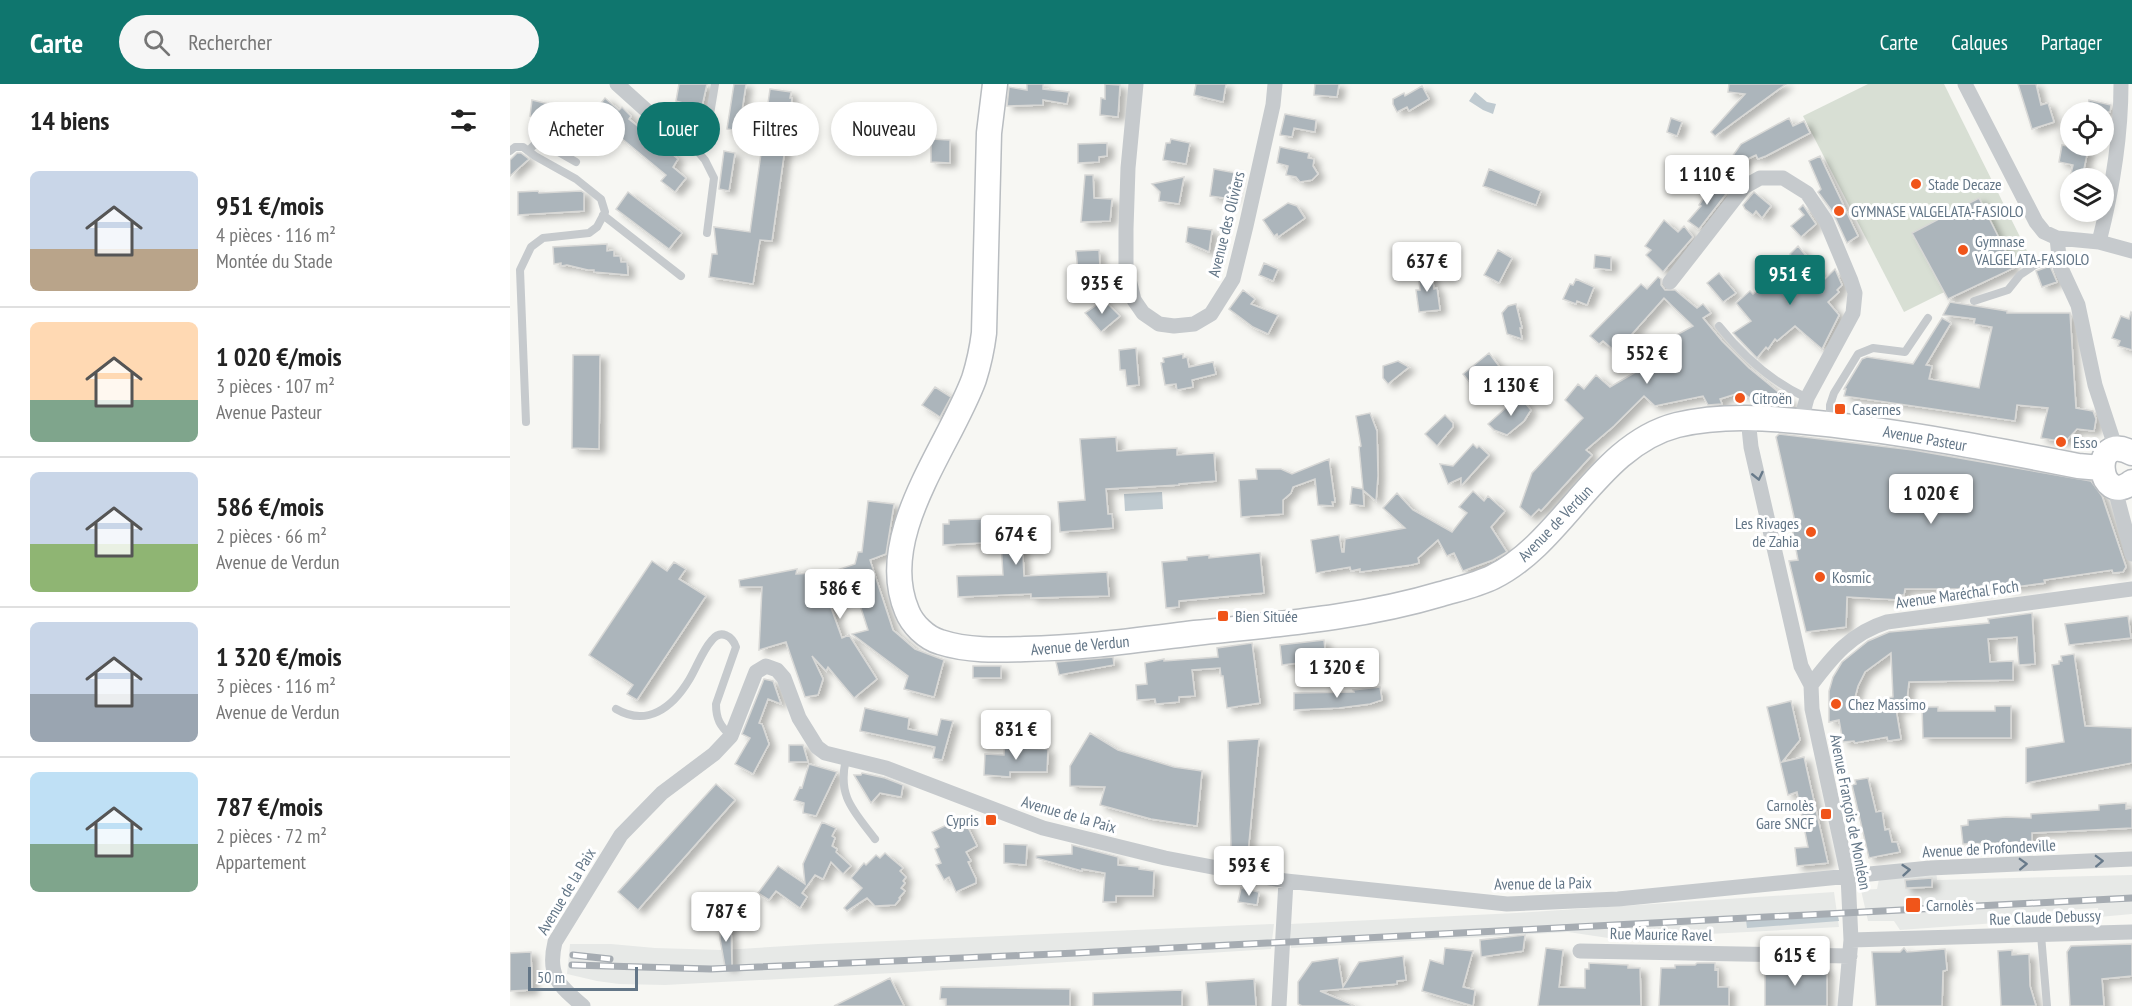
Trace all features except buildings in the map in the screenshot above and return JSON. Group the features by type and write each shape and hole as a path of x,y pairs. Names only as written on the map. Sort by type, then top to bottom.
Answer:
{"main road":[{"name":"Avenue de Verdun","path":"995,84 989,133 984,333 981,357 972,383 915,501 901,549 899,589 908,616 921,631 936,641 980,650 1067,648 1321,620 1430,597 1490,579 1512,567 1530,552 1611,465 1653,435 1675,426 1716,419 1748,418"},
{"name":"Avenue Pasteur","path":"1748,418 1804,409 1830,424 1910,434 2078,466 2116,456"},
{"path":"2116,456 2103,477 2109,484 2125,485"}],"street":[{"path":"616,84 637,102"},
{"name":"Avenue des Oliviers","path":"1136,84 1128,168 1126,267 1134,300 1143,313 1159,324 1174,326 1194,324 1212,314 1233,279 1273,105 1275,84"},
{"path":"1965,84 2036,222 2044,232 2057,238 2099,242 2132,251"},
{"path":"2099,242 2108,207 2117,150 2121,84"},
{"path":"1670,282 1744,186 1760,178 1783,178 1807,193 1826,221 1851,280 1854,294 1853,313 1804,409"},
{"path":"2057,238 2060,266 2078,305 2095,385 2116,456"},
{"name":"Avenue François de Monléon","path":"1748,418 1751,447 1801,666 1811,685 1812,709 1848,876 1851,940 1845,1006"},
{"path":"2125,485 2117,498 2132,554"},
{"name":"Avenue Maréchal Foch","path":"1811,685 1837,651 1853,638 1878,625 2132,589"},
{"name":"Avenue de la Paix","path":"583,1006 560,985 553,974 550,959 555,942 621,835 662,793 714,754 731,736 756,672 766,666 777,670 784,678 799,718 817,747 825,753 886,768 922,780 996,812 1043,828 1165,858 1286,881 1507,904 1618,899 1848,876"},
{"name":"Avenue de Profondeville","path":"1848,876 1930,868 2132,859"},
{"path":"1279,1006 1286,881"},
{"name":"Rue Claude Debussy","path":"1851,940 2132,932"},
{"name":"Rue Maurice Ravel","path":"1580,951 1850,956"}],"lane":[{"path":"712,102 715,84"},
{"path":"510,151 515,147 523,147 528,151"},
{"path":"526,423 520,270 531,247 543,238 589,233 597,227 605,212 601,200 576,178 537,156"},
{"path":"568,156 576,162"},
{"path":"702,156 714,178 707,233"},
{"path":"603,215 681,276"},
{"path":"1974,301 2008,290 2020,275 2035,265 2058,256"},
{"path":"1830,424 1830,405 1834,393 1858,354 1873,348 1905,352 1928,318"},
{"path":"1719,326 1751,361 1788,389 1804,409"},
{"path":"616,709 626,715 640,718 660,711 687,683 711,640 717,634 725,634 733,640 736,647 716,704 716,713 719,724 731,736"},
{"path":"846,759 843,774 847,803 875,839"},
{"path":"2041,935 2047,1006"}],"shaded area":[{"name":"Stade Decaze","path":"1868,84 1944,84 2027,251 1904,312 1803,116"},
{"path":"1475,92 1487,102 1496,104 1493,114 1469,101"},
{"path":"1162,492 1163,509 1125,511 1124,494"},
{"path":"1936,870 1937,880 2132,875 2132,914 2099,917 2098,908 2016,913 2016,918 1996,923 1900,930 1894,921 1868,921 1861,890 1877,889 1879,879"},
{"path":"1834,892 1839,927 1615,939 1568,932 1291,948 1290,924 1516,913"},
{"path":"1838,916 1839,921 1747,928 1746,920"},
{"path":"1274,924 1271,949 665,985 619,984 567,974 570,944 723,950"}],"railway":[{"path":"572,965 711,969 1076,953 2132,898"},
{"path":"573,955 610,959"}],"place":[{"name":"Stade Decaze","path":"1916,184"},
{"name":"GYMNASE VALGELATA-FASIOLO","path":"1839,211"},
{"name":"Gymnase VALGELATA-FASIOLO","path":"1963,250"},
{"name":"Citroën","path":"1740,398"},
{"name":"Casernes","path":"1840,409"},
{"name":"Esso","path":"2061,442"},
{"name":"Les Rivages de Zahia","path":"1811,532"},
{"name":"Kosmic","path":"1820,577"},
{"name":"Bien Située","path":"1223,616"},
{"name":"Chez Massimo","path":"1836,704"},
{"name":"Carnolès Gare SNCF","path":"1826,814"},
{"name":"Cypris","path":"991,820"},
{"name":"Carnolès","path":"1913,905"}]}
